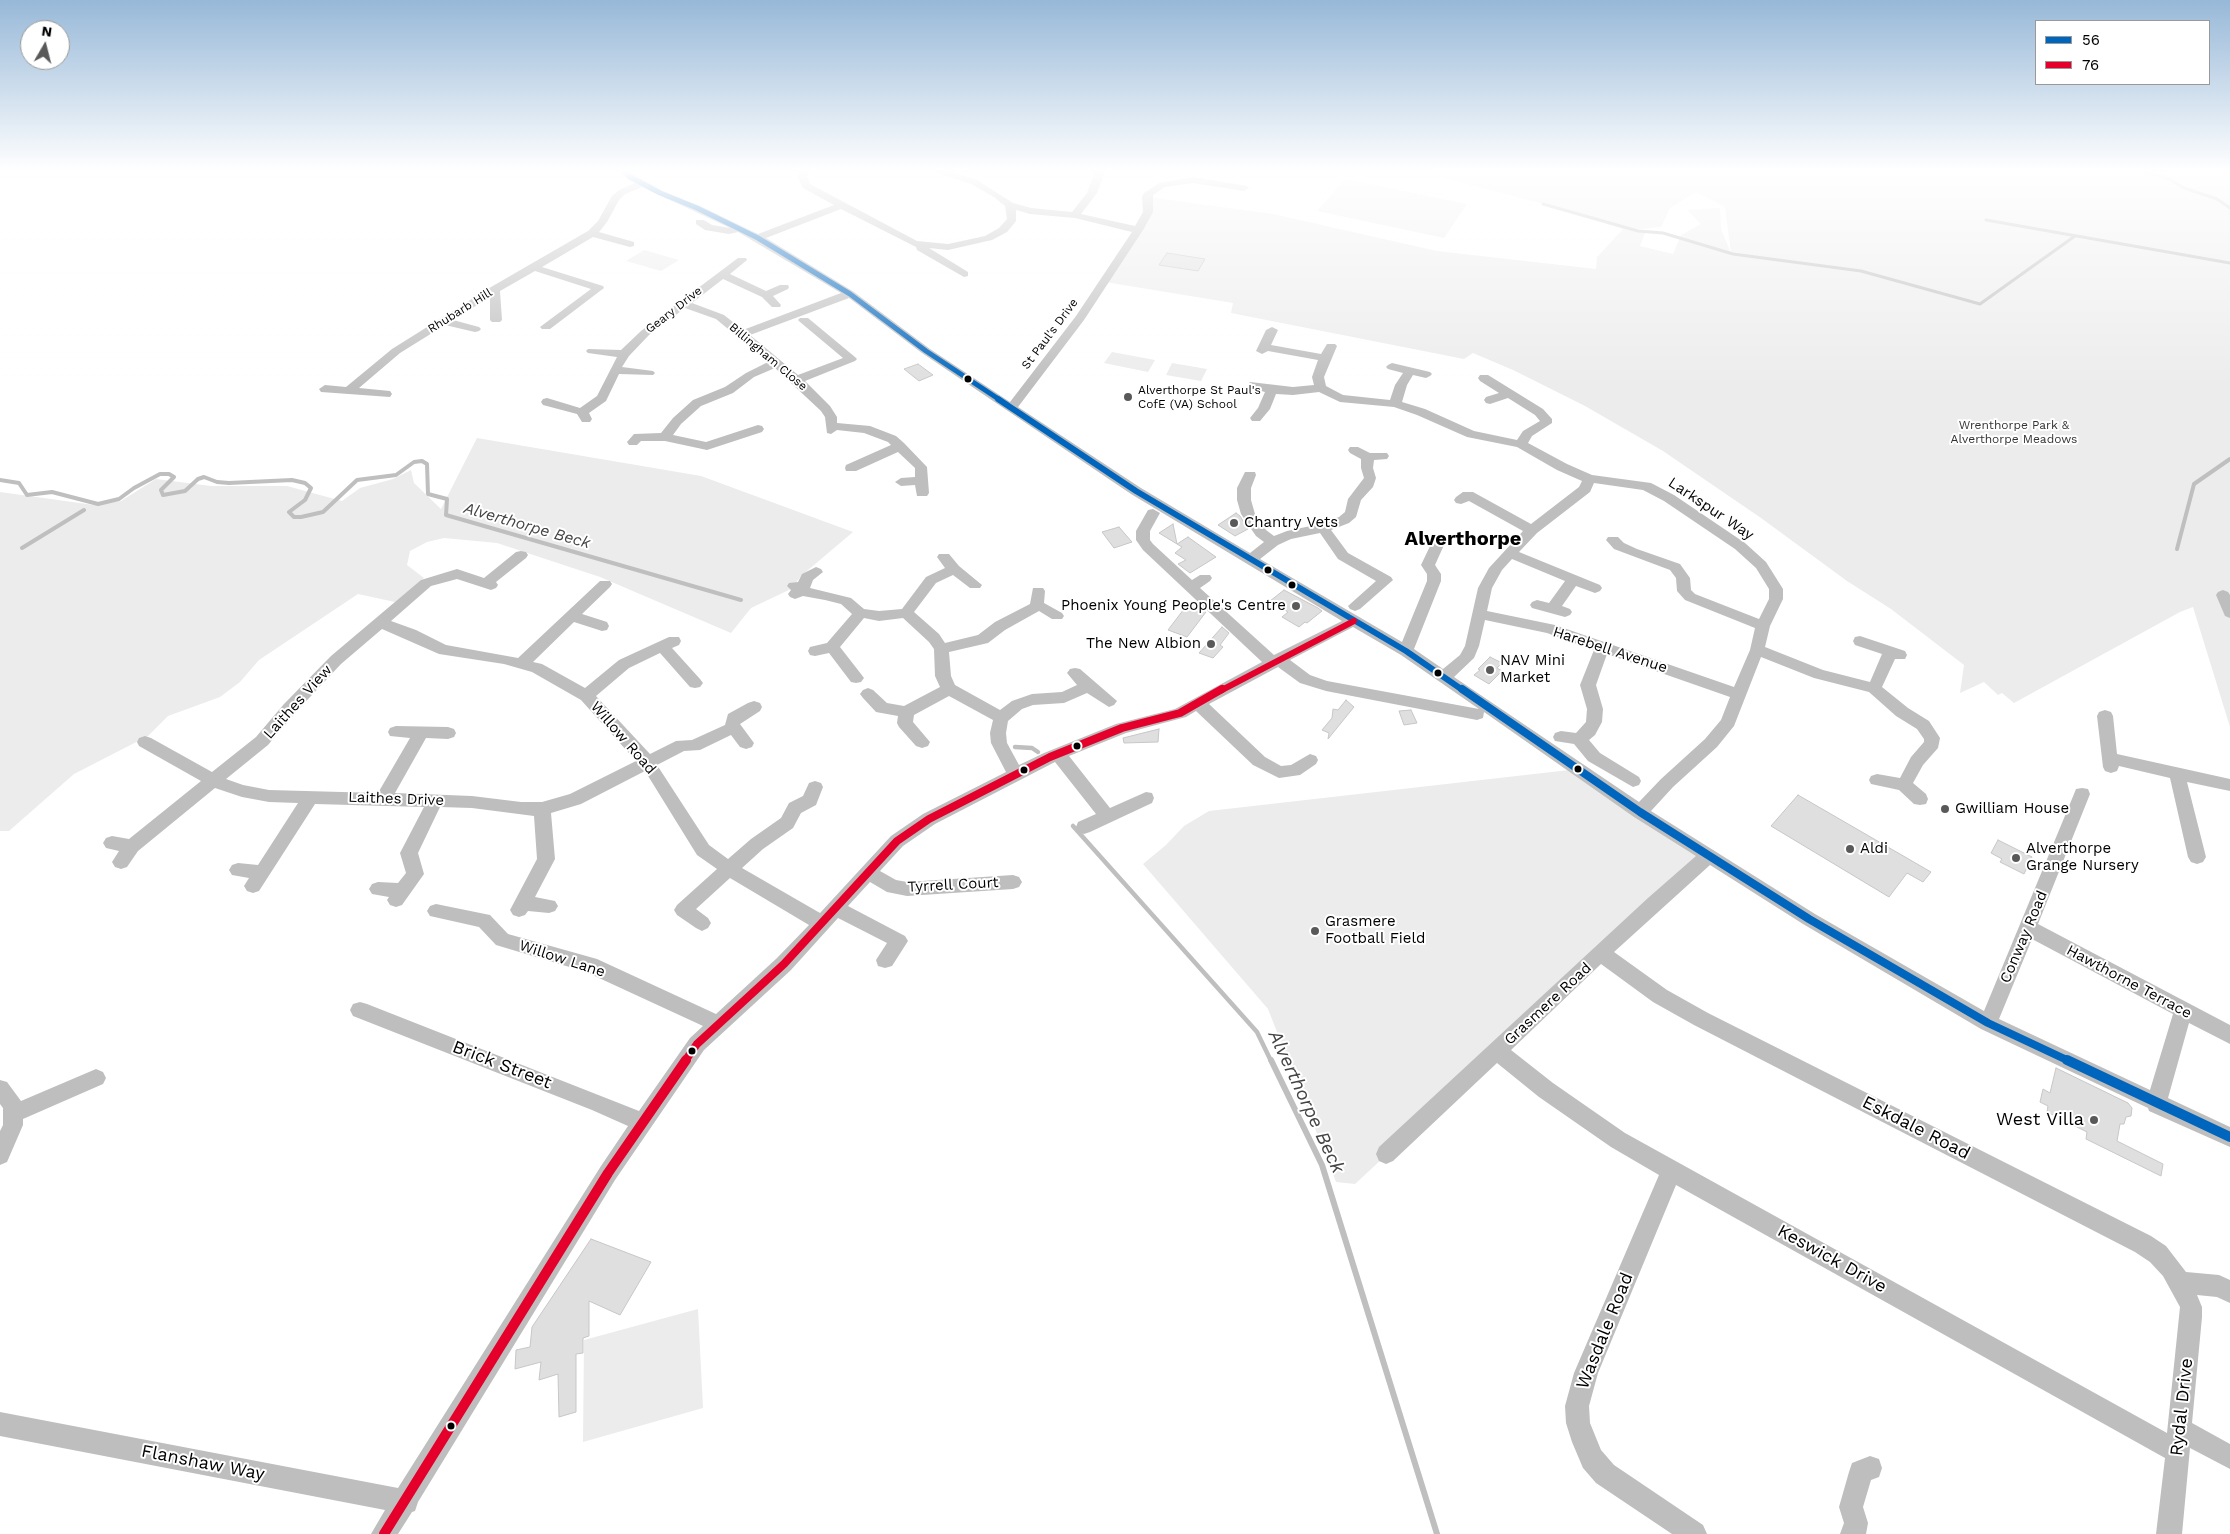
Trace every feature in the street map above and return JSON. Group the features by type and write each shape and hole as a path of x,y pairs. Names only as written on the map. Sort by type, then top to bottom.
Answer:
{"street":[{"name":"Rhubarb Hill","path":"349,391 396,351 495,289 574,244"},
{"path":"767,244 850,294 926,351 1143,495 1251,559 1354,614 1640,812 1809,919 1988,1023 2156,1104 2230,1137"},
{"path":"914,244 933,249 964,274"},
{"path":"933,249 970,244"},
{"name":"St Paul's Drive","path":"1012,407 1080,318 1129,244"},
{"name":"Geary Drive","path":"547,402 584,416 602,398 624,354 657,322 742,260"},
{"path":"533,267 598,288 546,327"},
{"path":"721,275 736,280 766,295 776,305"},
{"path":"766,295 784,287"},
{"path":"495,289 496,320"},
{"path":"742,334 850,294"},
{"name":"Billingham Close","path":"684,304 720,317 797,380 826,409 831,428 866,430 892,439 900,446"},
{"path":"444,320 475,329"},
{"path":"797,380 851,359 804,320"},
{"path":"1272,330 1263,349 1324,358"},
{"path":"1254,385 1272,390 1293,392 1320,388 1318,377 1324,358 1331,346"},
{"path":"592,351 624,354"},
{"path":"665,437 677,422 697,403 729,390 750,375 775,363"},
{"path":"1392,367 1426,374"},
{"path":"615,370 649,373"},
{"path":"1395,404 1410,371"},
{"path":"1484,378 1507,394 1539,412 1546,419 1546,423 1527,434 1521,444"},
{"path":"325,388 386,394"},
{"name":"Larkspur Way","path":"1320,388 1340,398 1395,404 1421,412 1471,434 1521,444 1562,467 1589,479 1637,484 1651,489 1670,498 1754,558 1770,578 1776,589 1776,599 1763,626 1757,650 1728,722 1711,743 1667,783 1640,812"},
{"path":"1256,418 1264,409 1266,400 1272,390"},
{"path":"1490,400 1507,394"},
{"path":"633,442 638,437 665,437 708,446 732,433 758,429"},
{"path":"852,468 900,446 921,467 922,487 901,482"},
{"path":"1354,450 1368,457 1383,456"},
{"path":"1251,559 1273,542 1287,535 1323,528 1344,520 1352,514 1355,499 1368,484 1370,478 1367,468 1368,457"},
{"path":"1250,475 1244,488 1244,500 1248,514 1261,533 1273,542"},
{"path":"1444,677 1466,658 1472,646 1489,579 1496,568 1532,530 1586,489 1589,479"},
{"path":"1461,500 1468,495 1532,530"},
{"path":"1153,513 1143,531 1143,540 1191,588 1276,661 1305,679 1326,686 1477,714"},
{"path":"384,1534 406,1502 575,1224 642,1122 698,1044 717,1024 784,964 897,841 929,819 1058,754 1122,728 1180,712 1276,661 1354,614 1386,580 1376,567 1343,556 1323,528"},
{"path":"1598,540 1616,535 1619,546 1675,567 1683,578 1684,591 1690,597 1763,626"},
{"path":"1406,651 1434,580 1434,574 1428,565 1437,545"},
{"path":"1510,553 1595,588"},
{"name":"Laithes View","path":"121,862 132,846 262,741 290,708 336,660 426,583 456,574 489,584 521,555"},
{"path":"944,557 954,569 975,585"},
{"path":"816,572 807,577 797,590 846,601 860,613 879,616 906,613 931,580 954,569"},
{"path":"1191,588 1205,578"},
{"path":"1551,609 1574,579"},
{"path":"522,663 605,584"},
{"path":"2223,595 2230,613"},
{"path":"941,649 983,639 1000,626 1022,616 1038,599 1044,608 1057,616"},
{"path":"815,651 832,647 860,613"},
{"path":"906,613 934,638 941,649 943,676 949,688 1001,718"},
{"name":"Harebell Avenue","path":"1480,614 1550,630 1603,646 1738,694"},
{"path":"571,616 602,626"},
{"name":"Willow Road","path":"381,623 405,631 444,650 522,663 537,668 586,696 648,764 703,850 729,869 822,923"},
{"path":"1860,641 1895,654 1874,688"},
{"path":"586,696 624,664 668,644 691,678 702,665"},
{"path":"1578,739 1589,731 1594,722 1595,709 1588,685 1603,646"},
{"path":"832,647 856,678"},
{"path":"1757,650 1819,674 1874,688 1923,725 1932,738 1932,744 1917,761 1904,785"},
{"path":"1076,673 1088,686 1110,701"},
{"path":"1018,775 1009,764 999,744 998,733 1001,718 1017,705 1032,700 1064,697 1088,686"},
{"path":"1423,704 1442,698 1458,686"},
{"path":"868,694 882,708 906,712 949,688"},
{"path":"1198,703 1259,761 1279,772 1294,771 1310,760"},
{"path":"746,743 732,724 734,718 754,707"},
{"path":"906,712 905,723 922,742"},
{"path":"2105,716 2110,763 2177,773 2230,784"},
{"name":"Laithes Drive","path":"145,742 214,781 242,791 269,796 472,802 521,809 542,809 575,799 648,764 682,745 694,746 734,727"},
{"path":"396,732 448,733"},
{"path":"383,799 422,732"},
{"path":"1561,737 1578,739 1594,757 1633,781"},
{"path":"1058,754 1107,816"},
{"path":"2177,773 2197,859"},
{"path":"1877,780 1904,785 1920,800"},
{"name":"Conway Road","path":"1988,1023 2082,794"},
{"path":"238,870 258,879 311,797"},
{"path":"702,923 680,909 757,844 787,823 795,808 815,798"},
{"path":"1084,826 1146,798"},
{"path":"378,889 400,895 415,874 409,854 435,801"},
{"path":"542,809 546,859 521,907 550,906"},
{"path":"112,843 132,846"},
{"name":"Grasmere Road","path":"1386,1154 1602,954 1654,903 1710,855"},
{"name":"Tyrrell Court","path":"868,872 893,886 907,889 1013,883"},
{"path":"835,908 893,930 899,941 885,960"},
{"name":"Willow Lane","path":"436,911 484,920 502,940 590,965 717,1024"},
{"name":"Hawthorne Terrace","path":"2028,928 2230,1035"},
{"name":"Eskdale Road","path":"1602,954 1660,996 1701,1019 2143,1244 2158,1254 2171,1268 2180,1282"},
{"name":"Brick Street","path":"360,1010 599,1103 642,1122"},
{"path":"2156,1104 2183,1011"},
{"name":"Keswick Drive","path":"1497,1051 1546,1090 1610,1134 1671,1171 2179,1440"},
{"path":"13,1114 96,1078"},
{"path":"0,1089 13,1105 12,1125 0,1155"},
{"name":"Wasdale Road","path":"1671,1171 1586,1373 1578,1406 1578,1423 1592,1459 1605,1474 1694,1534"},
{"path":"2180,1282 2219,1286 2230,1292"},
{"name":"Rydal Drive","path":"2169,1534 2191,1317 2191,1307 2180,1282"},
{"name":"Flanshaw Way","path":"0,1424 406,1502"},
{"path":"2179,1440 2230,1457"},
{"path":"1853,1534 1856,1523 1851,1507 1861,1472 1870,1468"}],"green space":[{"name":"Wrenthorpe Park & Alverthorpe Meadows","path":"1129,244 1404,244 1437,251 1596,269 1597,257 1609,244 1641,244 1640,246 1673,254 1677,244 1727,244 1731,253 1730,244 2230,244 2230,727 2193,607 2180,612 2014,703 2002,693 1998,695 1984,682 1960,693 1964,665 1891,609 1847,581 1761,518 1663,451 1585,406 1513,370 1473,353 1464,359 1231,313 1233,303 1105,282"},
{"path":"644,250 679,260 661,271 626,261"},
{"path":"1112,352 1155,360 1148,372 1104,363"},
{"path":"1172,363 1207,369 1201,381 1166,375"},
{"path":"477,438 701,476 853,532 801,576 791,589 751,608 731,633 600,577 497,543 444,538 427,542 410,551 407,565 424,578 395,602 358,594 259,660 240,682 220,697 168,716 148,736 74,774 9,831 0,831 0,492 94,505 121,501 156,479 211,486 287,486 342,501 360,488 393,479 411,470 414,483 441,509"},
{"path":"1578,769 1710,855 1355,1184 1336,1182 1268,1009 1143,864 1166,845 1184,826 1209,811"},
{"path":"698,1309 703,1408 583,1442 584,1340"}],"building":[{"path":"1167,253 1205,259 1198,271 1159,265"},
{"path":"918,364 933,375 919,381 904,369"},
{"name":"Chantry Vets","path":"1236,513 1248,529 1235,536 1218,525"},
{"path":"1173,524 1177,544 1159,533"},
{"path":"1119,527 1132,542 1114,548 1102,532"},
{"path":"1188,537 1216,557 1190,573 1178,564 1186,560 1175,553 1182,547 1177,544"},
{"name":"Phoenix Young People's Centre","path":"1284,590 1322,611 1299,627 1282,617 1288,612 1270,601"},
{"path":"1187,605 1206,612 1187,637 1168,630"},
{"name":"The New Albion","path":"1222,627 1229,633 1220,645 1223,647 1213,658 1199,653"},
{"name":"NAV Mini Market","path":"1490,657 1502,663 1497,668 1502,671 1489,684 1474,675"},
{"path":"1346,700 1354,707 1328,739 1329,733 1322,730 1332,718 1333,709 1338,710"},
{"path":"1411,710 1417,723 1404,725 1399,711"},
{"path":"1159,729 1158,742 1124,743 1123,738"},
{"name":"Aldi","path":"1798,795 1931,872 1923,882 1907,873 1889,897 1771,826"},
{"name":"Alverthorpe Grange Nursery","path":"1998,840 2032,857 2024,874 2000,862 2002,859 1991,853"},
{"name":"West Villa","path":"2056,1068 2128,1103 2132,1108 2131,1116 2126,1117 2124,1124 2120,1124 2117,1141 2163,1164 2161,1176 2086,1139 2087,1132 2047,1112 2048,1106 2040,1102 2043,1089 2050,1093"},
{"path":"591,1239 651,1262 620,1315 589,1301 589,1336 583,1338 583,1353 576,1354 576,1412 559,1417 558,1374 539,1380 541,1362 515,1369 516,1350 530,1347 532,1327"}],"waterway":[{"path":"1698,244 1733,254 1861,271 1980,304 2064,244"},
{"path":"2120,244 2230,263"},
{"path":"2177,549 2194,484 2230,459"},
{"name":"Alverthorpe Beck","path":"0,480 19,483 27,495 52,492 98,504 119,499 134,488 160,474 169,474 174,477 161,490 163,495 185,491 198,479 204,477 217,482 229,483 292,480 305,483 311,488 305,500 289,512 294,517 301,517 323,512 357,480 396,475 414,462 422,461 427,464 428,494 447,499 446,515 741,600"},
{"path":"22,548 84,510"},
{"name":"Alverthorpe Beck","path":"1015,747 1032,748 1038,752"},
{"name":"Alverthorpe Beck","path":"1073,826 1257,1032 1271,1061"},
{"name":"Alverthorpe Beck","path":"1271,1060 1322,1165 1437,1534"}],"transit line":[{"name":"56","path":"767,244 850,294 926,351 1136,491 1406,651 1640,812 1809,919 1988,1023 2230,1137"},
{"name":"76","path":"384,1534 608,1173 697,1044 784,964 897,841 929,819 1050,757 1122,728 1180,713 1233,683 1354,621"}],"place":[{"name":"Alverthorpe St Paul's CofE (VA) School","path":"1128,397"},
{"name":"Chantry Vets","path":"1234,523"},
{"name":"Phoenix Young People's Centre","path":"1296,606"},
{"name":"The New Albion","path":"1211,644"},
{"name":"NAV Mini Market","path":"1490,670"},
{"name":"Gwilliam House","path":"1945,809"},
{"name":"Aldi","path":"1850,849"},
{"name":"Alverthorpe Grange Nursery","path":"2016,858"},
{"name":"Grasmere Football Field","path":"1315,931"},
{"name":"West Villa","path":"2094,1120"}],"district":[{"name":"Alverthorpe","path":"1463,539"}]}
